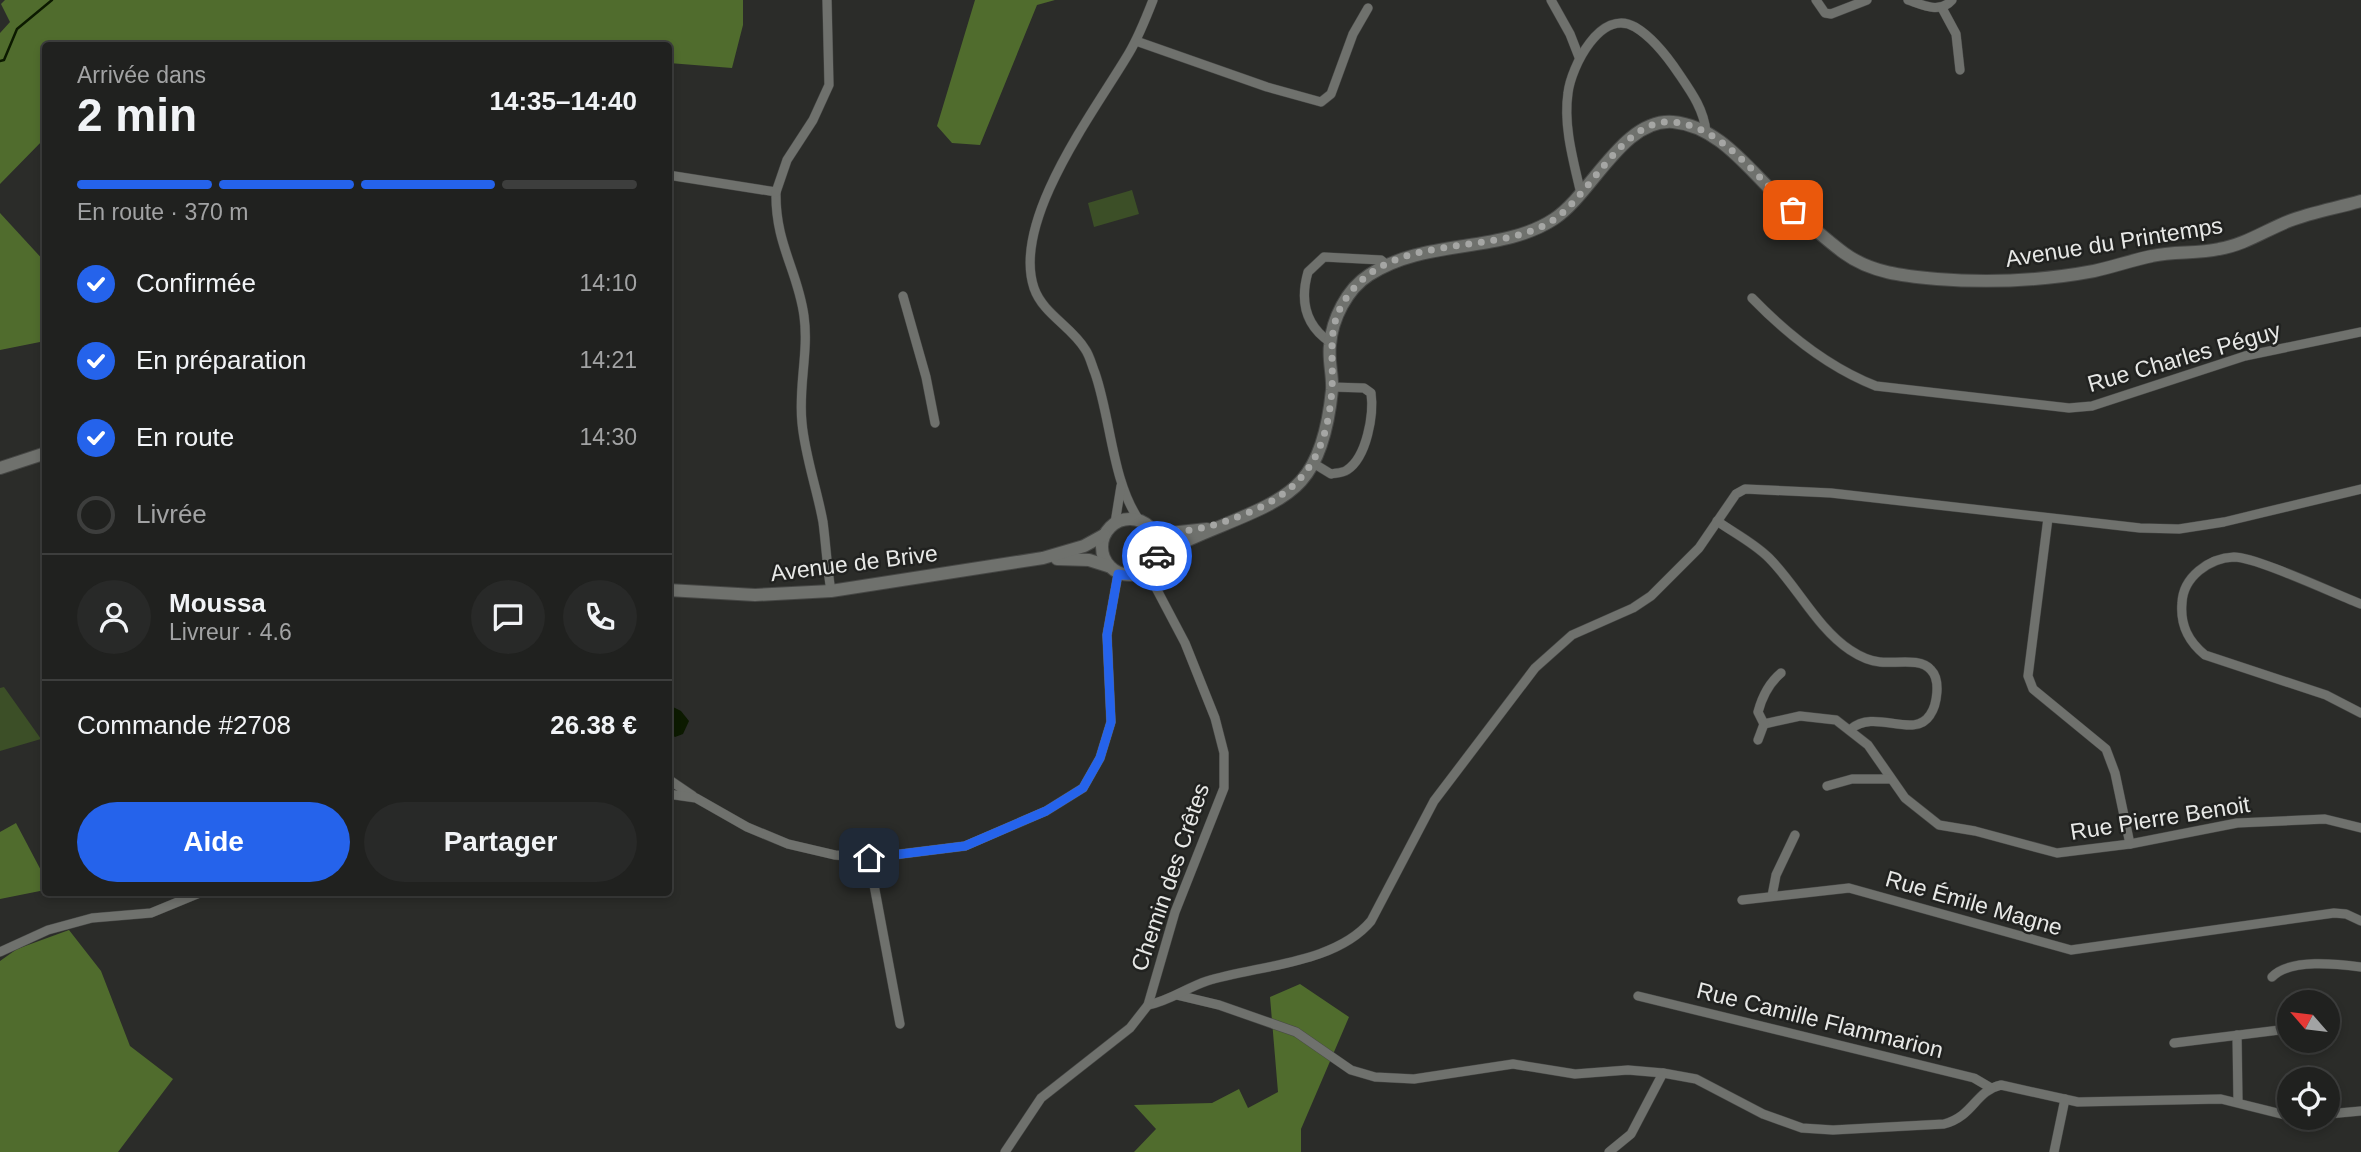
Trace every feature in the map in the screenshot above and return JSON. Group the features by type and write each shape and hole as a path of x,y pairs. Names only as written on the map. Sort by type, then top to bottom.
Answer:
{"street":[{"path":"827,0 829,85 813,120 788,160 776,192 776,215 782,249 804,313 806,342 802,375 802,422 822,522 831,591"},
{"path":"1043,558 1089,560 1113,570 1138,575 1147,570 1156,558 1158,544 1153,530 1139,520 1121,481 1104,406 1086,349 1046,309 1035,289 1031,268 1039,218 1070,147 1136,41 1153,0"},
{"path":"1550,0 1570,34 1579,57"},
{"path":"1816,0 1825,13 1831,14 1867,0"},
{"path":"1908,0 1942,8 1956,34 1960,70"},
{"path":"1942,8 1952,0"},
{"path":"1136,41 1266,87 1321,102 1331,94 1353,34 1368,8"},
{"path":"1581,194 1567,115 1570,83 1579,57 1599,33 1612,26 1624,23 1635,27 1679,74 1705,118 1706,132"},
{"name":"Avenue du Printemps","path":"1156,558 1207,529 1285,495 1302,481 1324,439 1332,387 1330,342 1345,299 1367,276 1400,258 1538,228 1566,211 1626,142 1652,125 1668,122 1706,132 1727,146 1778,196 1848,256 1901,275 1987,282 2060,277 2153,256 2218,250 2286,222 2361,201"},
{"path":"672,176 776,192"},
{"name":"Avenue du Printemps","path":"1330,342 1317,333 1308,318 1303,302 1307,272 1324,257 1381,260 1387,265"},
{"path":"903,296 926,377 935,423"},
{"name":"Rue Charles Péguy","path":"1752,298 1776,322 1809,346 1859,379 1876,386 2069,408 2092,407 2245,356 2361,332"},
{"path":"1313,463 1331,474 1346,471 1358,459 1363,446 1372,405 1371,393 1364,388 1332,387"},
{"path":"0,468 42,454"},
{"path":"1115,523 1121,481"},
{"path":"1148,1005 1163,1002 1220,977 1329,951 1360,934 1371,921 1434,801 1535,668 1572,635 1633,608 1651,596 1699,548 1736,494 1745,489 1757,487 2179,529 2361,489"},
{"path":"2048,518 2028,676 2033,689 2106,749 2115,773 2130,844"},
{"path":"1043,558 1084,546 1104,535 1115,523 1127,519 1139,520"},
{"path":"1717,521 1769,558 1848,648 1878,662 1912,663 1932,670 1936,679 1936,699 1931,714 1924,722 1904,725 1869,719 1851,729"},
{"name":"Avenue du Printemps","path":"1153,530 1170,533 1207,529"},
{"path":"672,782 747,827 788,844 835,855 869,858 965,846 1046,811 1083,788 1100,758 1111,722 1107,635 1113,570 1102,557 1104,535"},
{"path":"2361,604 2236,557 2211,563 2193,575 2182,597 2181,614 2193,645 2205,655 2326,695 2361,713"},
{"name":"Avenue de Brive","path":"672,590 755,595 831,591 1043,558"},
{"name":"Chemin des Crêtes","path":"1005,1152 1041,1098 1130,1028 1148,1005 1179,900 1220,803 1226,770 1215,718 1185,643 1147,570"},
{"path":"1758,740 1764,724 1758,712 1760,704 1769,686 1781,673"},
{"name":"Rue Pierre Benoit","path":"1764,724 1800,716 1836,720 1851,729 1868,745 1889,779 1924,816 1947,827 1975,831 2057,853 2130,844 2237,823 2269,820 2325,819 2361,828"},
{"path":"1827,786 1852,779 1889,779"},
{"path":"672,795 696,798"},
{"path":"1772,896 1776,875 1795,835"},
{"path":"869,858 900,1024"},
{"name":"Rue Émile Magne","path":"1742,900 1849,888 2071,950 2333,913 2361,921"},
{"path":"0,952 48,930 92,918 151,914 193,896"},
{"path":"2273,977 2278,971 2311,964 2361,967"},
{"path":"1175,995 1219,1005 1286,1028 1352,1070 1375,1077 1414,1079 1513,1065 1575,1074 1628,1070 1663,1073 1709,1084 1783,1123 1833,1130 1944,1124 1959,1120 1991,1088 2014,1087 2066,1100 2197,1098 2238,1101 2277,1112"},
{"name":"Rue Camille Flammarion","path":"1638,996 1974,1078 1991,1088"},
{"path":"2174,1043 2277,1030"},
{"path":"2237,1035 2238,1101"},
{"path":"1609,1152 1631,1134 1663,1073"},
{"path":"2054,1152 2066,1100"},
{"path":"2340,1113 2361,1111"}],"green space":[{"path":"5,0 743,0 743,25 732,68 672,63 672,42 42,42 42,141 0,184 0,33 10,22 1,4"},
{"path":"975,0 1055,0 1037,5 980,145 952,143 937,126"},
{"path":"1132,190 1139,214 1094,227 1088,203"},
{"path":"0,213 42,259 42,342 0,350"},
{"path":"4,687 41,739 0,751 0,688"},
{"path":"16,823 42,872 42,891 0,899 0,832"},
{"path":"69,930 101,971 130,1046 173,1079 118,1152 0,1152 0,961 17,949"},
{"path":"1300,984 1349,1017 1301,1129 1301,1152 1134,1152 1156,1129 1134,1105 1212,1103 1239,1089 1248,1108 1278,1092 1270,997"}],"shaded area":[{"path":"672,706 681,711 689,721 683,734 675,737 672,735"}],"waterway":[{"path":"0,61 4,60 17,29 52,0"}],"way so far":[{"path":"1157,556 1158,544 1153,530 1170,533 1195,528 1207,529 1268,505 1302,481 1324,439 1332,387 1330,342 1345,299 1367,276 1400,258 1538,228 1566,211 1626,142 1652,125 1668,122 1706,132 1727,146 1793,210"}],"route":[{"path":"869,858 965,846 1046,811 1083,788 1100,758 1111,722 1107,635 1118,574 1138,575 1152,565 1157,556"}]}
